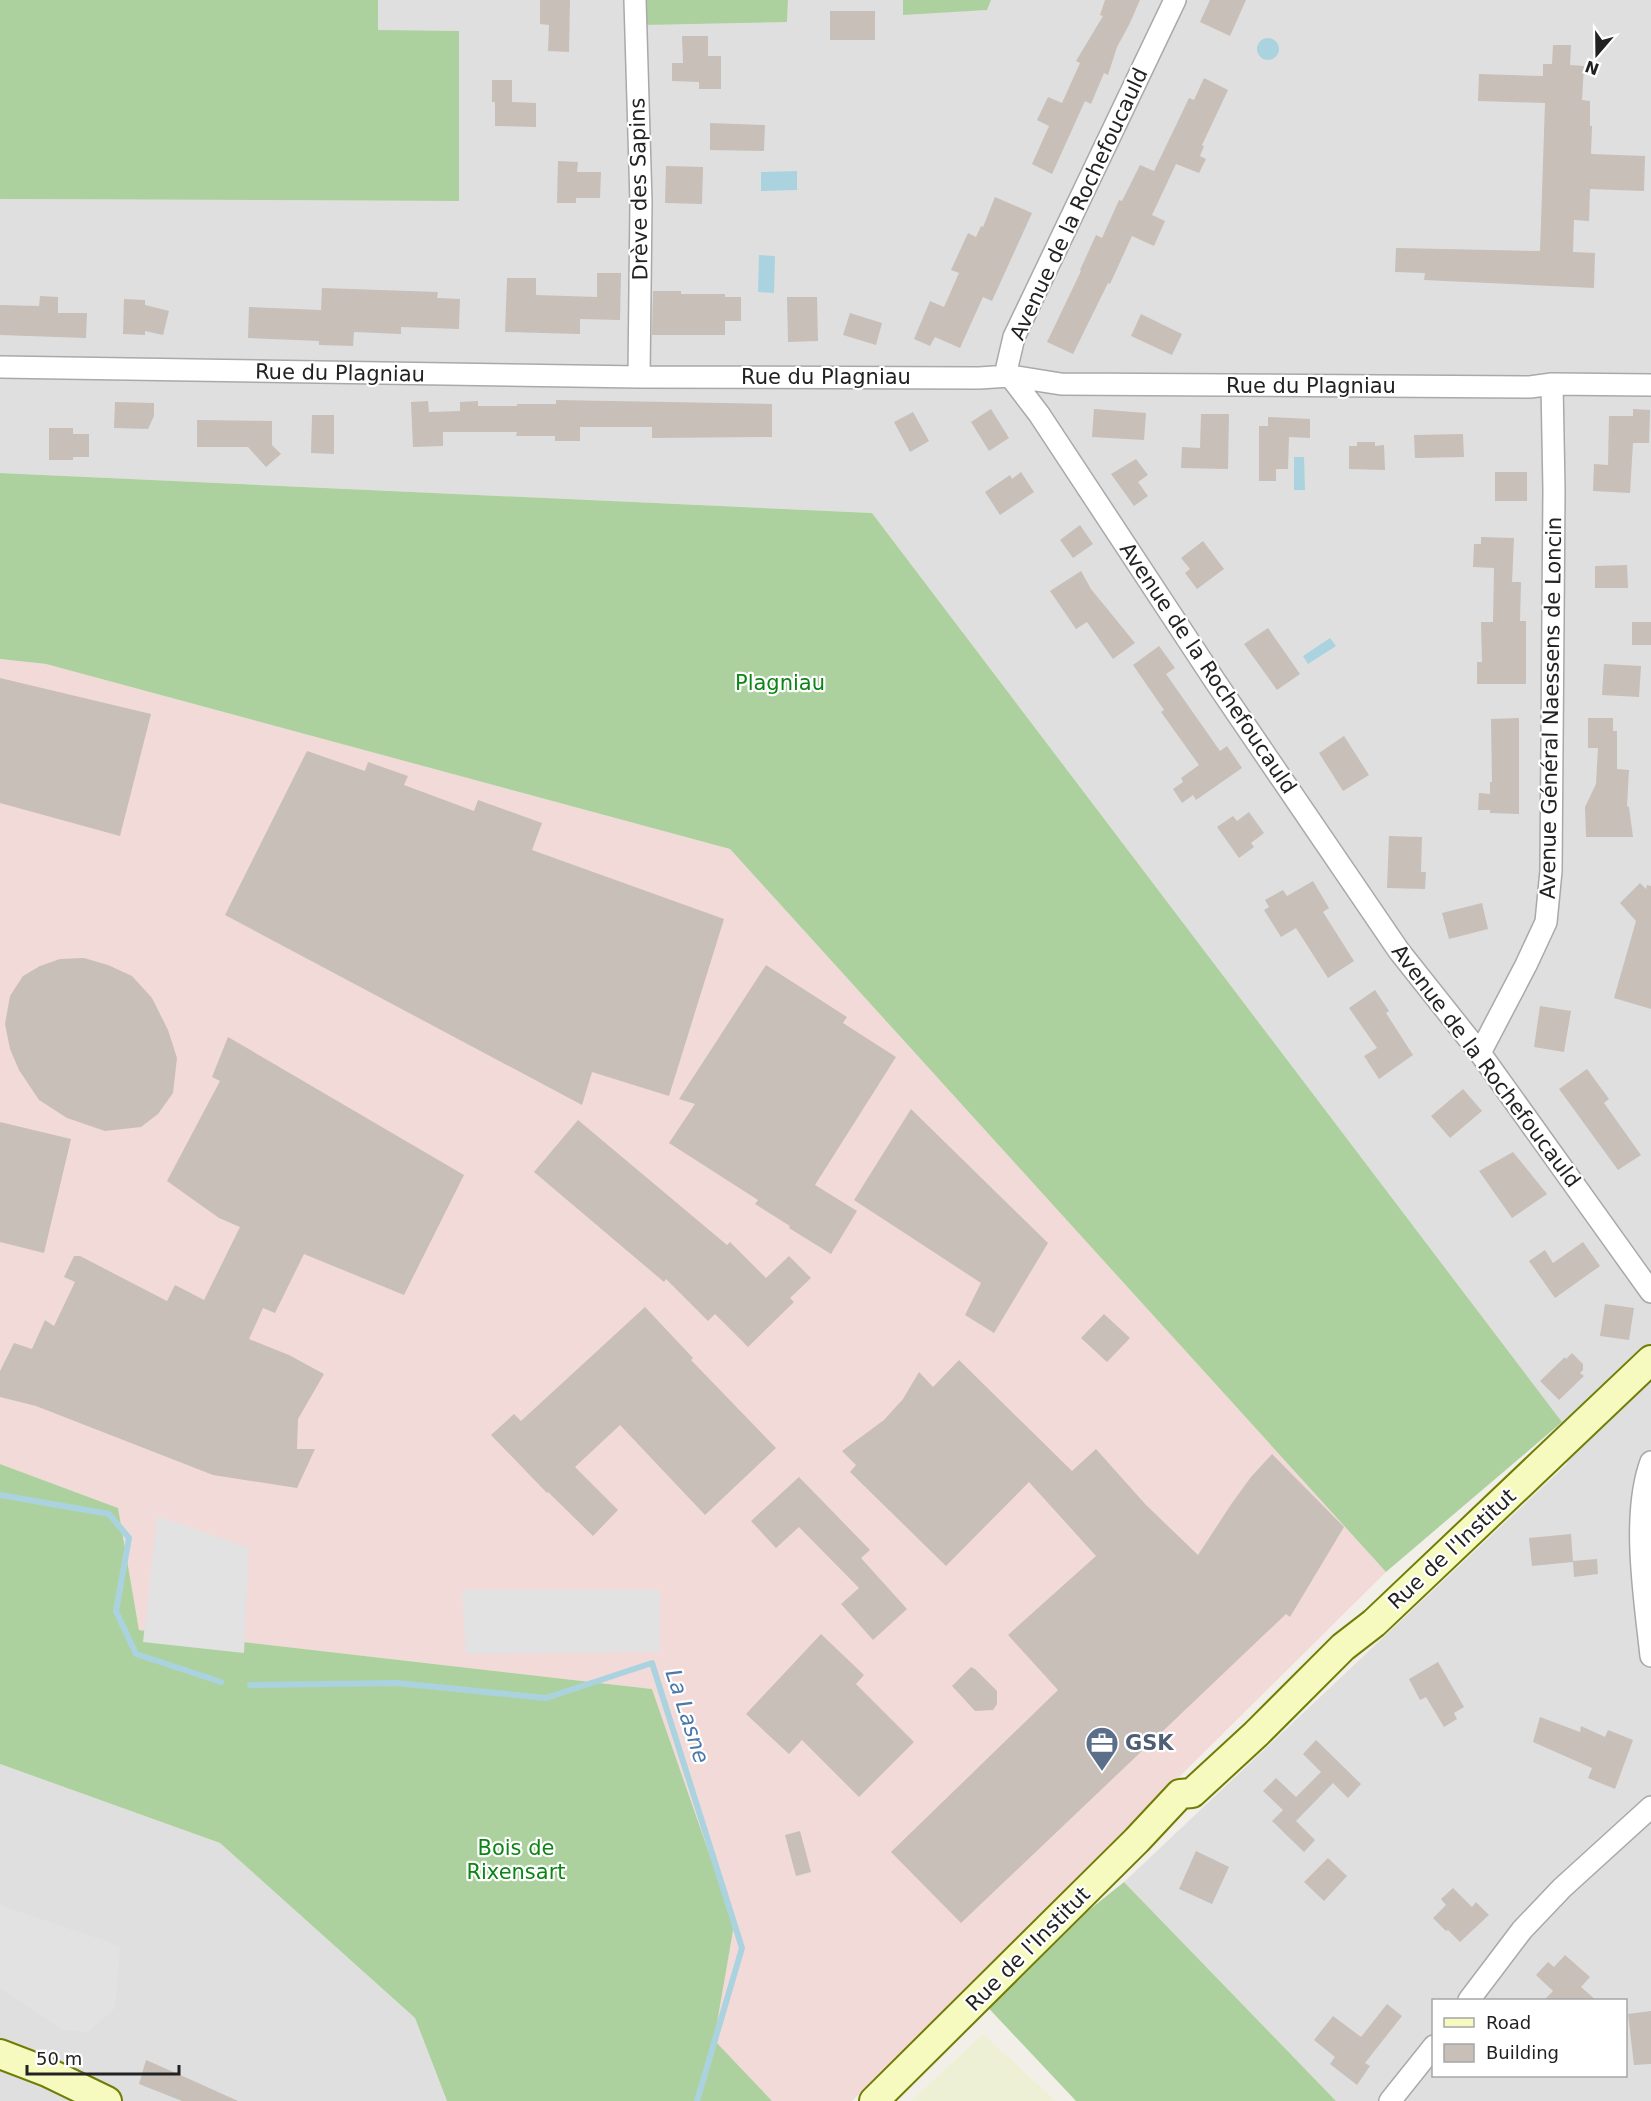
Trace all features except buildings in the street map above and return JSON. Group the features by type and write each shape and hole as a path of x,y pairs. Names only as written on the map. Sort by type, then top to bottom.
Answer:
{"street":[{"name":"Drève des Sapins","path":"635,0 641,212 639,377"},
{"name":"Avenue de la Rochefoucauld","path":"1175,0 1014,338 1007,367 1010,376 1039,414 1385,932 1480,1053 1651,1292"},
{"name":"Rue du Plagniau","path":"0,367 311,374 639,377 979,378 1010,376 1061,384 1651,386"},
{"name":"Avenue Général Naessens de Loncin","path":"1480,1053 1546,922 1551,847 1554,490 1552,384"},
{"name":"Rue de l'Institut","path":"874,2101 1137,1840 1180,1794 1192,1792 1252,1738 1343,1647 1374,1623 1651,1360"},
{"path":"1651,1462 1647,1473 1641,1527 1651,1656"},
{"path":"1470,1999 1522,1930 1554,1897 1651,1807"},
{"path":"1390,2101 1432,2048"},
{"path":"0,2054 47,2072 107,2101"}],"shaded area":[{"path":"378,0 640,0 787,21 788,0 903,0 903,14 986,10 991,0 1651,0 1651,2101 1336,2101 1124,1882 1567,1464 1562,1422 872,513 0,473 0,199 459,201 378,30"},
{"path":"0,659 46,664 730,849 1386,1572 852,2101 772,2101 713,2040 734,1925 652,1689 139,1630 117,1508 0,1464"},
{"path":"157,1516 249,1548 244,1653 143,1642"},
{"path":"462,1590 660,1590 660,1652 466,1654"},
{"path":"0,1764 220,1843 415,2018 447,2101 0,2101"},
{"path":"0,1905 120,1946 115,2008 88,2032 63,2030 0,1988"}],"green space":[{"path":"0,0 378,0 378,30 459,31 459,201 0,199"},
{"path":"640,0 788,0 787,22 643,25"},
{"path":"903,0 991,0 987,10 903,15"},
{"name":"Plagniau","path":"0,473 872,513 1562,1422 1386,1572 730,849 46,664 0,659"},
{"name":"Bois de Rixensart","path":"0,1464 118,1508 139,1630 652,1689 734,1925 714,2040 772,2101 447,2101 415,2018 220,1843 0,1764"},
{"path":"1124,1882 1336,2101 1076,2101 979,1998"},
{"path":"983,2034 1056,2101 911,2101"}],"water":[{"path":"1268,38 1276,41 1279,49 1276,57 1268,60 1260,57 1257,49 1260,41"},
{"path":"797,171 797,190 761,191 761,172"},
{"path":"759,255 775,256 774,293 758,292"},
{"path":"1294,457 1304,457 1305,490 1294,490"},
{"path":"1330,638 1336,646 1308,664 1303,656"}],"waterway":[{"name":"La Lasne","path":"0,1495 109,1514 129,1538 116,1611 136,1654 221,1682"},
{"name":"La Lasne","path":"250,1685 397,1683 546,1698 652,1663 742,1948 697,2101"}],"place":[{"name":"GSK","path":"1102,1772"}]}
